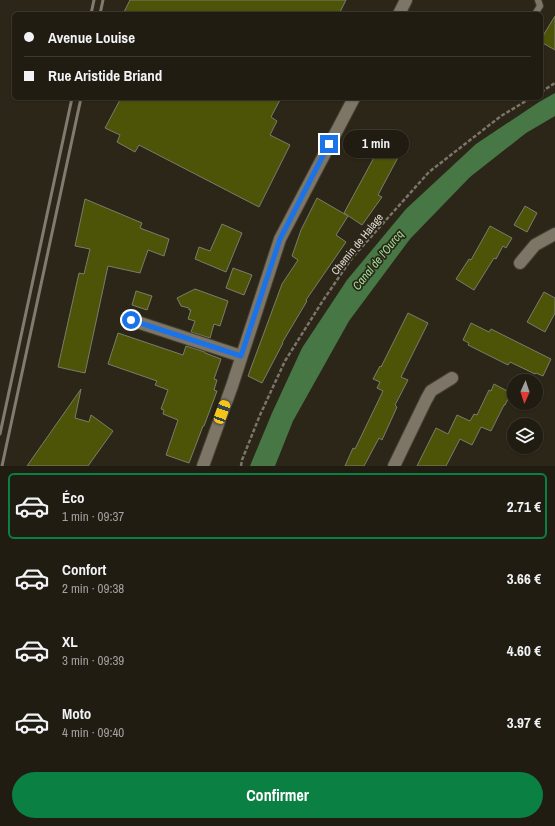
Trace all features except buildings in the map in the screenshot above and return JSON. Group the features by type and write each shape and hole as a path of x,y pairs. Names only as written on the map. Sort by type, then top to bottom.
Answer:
{"street":[{"path":"400,12 406,0"},
{"path":"203,466 232,386 280,239 353,100"},
{"path":"520,263 536,245 555,234"},
{"path":"131,320 241,356"},
{"path":"394,466 426,400 432,392 452,378"}],"lane":[{"path":"536,12 540,6 538,0"}],"path":[{"path":"543,91 555,83"},
{"name":"Chemin de Halage","path":"241,466 260,415 285,361 352,258 429,172 501,116 528,100"}],"water":[{"name":"Canal de l'Ourcq","path":"555,93 555,116 526,133 470,177 410,239 349,321 293,421 275,466 250,466 272,413 302,348 347,280 406,209 476,144"}],"railway":[{"path":"91,12 94,0"},
{"path":"100,12 103,0"},
{"path":"0,434 72,100"},
{"path":"2,466 81,100"}],"route":[{"path":"131,320 241,356 280,239 329,144"}]}
